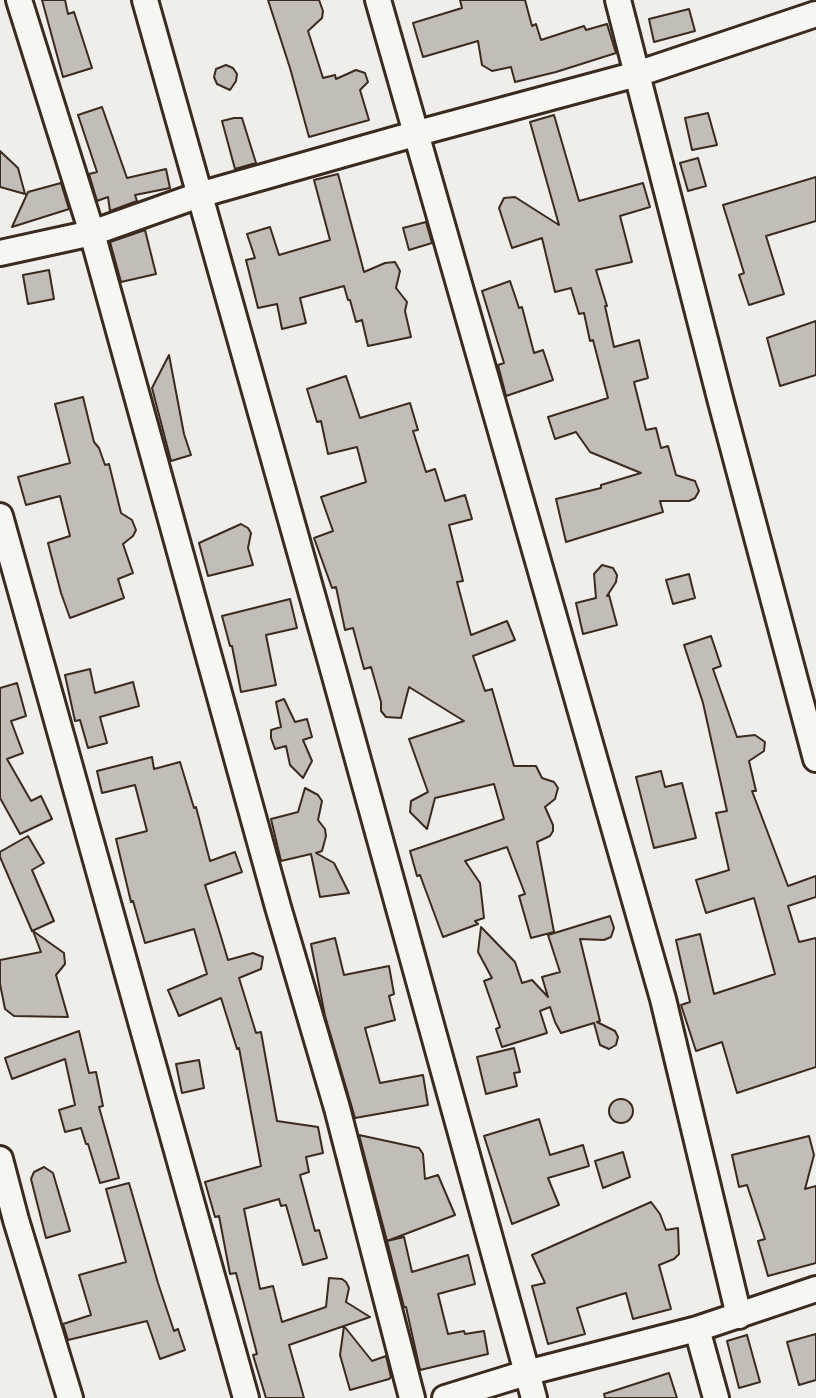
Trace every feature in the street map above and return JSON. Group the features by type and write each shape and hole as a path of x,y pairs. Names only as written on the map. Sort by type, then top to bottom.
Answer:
{"street":[{"path":"19,0 92,233 278,907 337,1108 412,1398"},
{"path":"145,0 534,1398"},
{"path":"378,0 663,999 739,1316"},
{"path":"618,0 816,759"},
{"path":"0,253 92,233 199,195 637,74 816,14"},
{"path":"0,516 246,1398"},
{"path":"0,1159 70,1398"},
{"path":"444,1398 526,1373 696,1329 816,1289"},
{"path":"696,1329 716,1398"}],"building":[{"path":"42,0 65,0 68,14 74,12 92,68 63,77"},
{"path":"268,0 319,0 323,11 322,18 308,31 323,78 335,75 336,79 356,70 365,73 368,82 360,90 369,120 309,137"},
{"path":"460,0 525,0 532,26 536,24 541,40 584,26 586,30 607,24 616,53 515,82 511,67 492,71 482,65 478,41 423,57 413,23 462,8"},
{"path":"689,9 695,31 654,42 649,19"},
{"path":"226,65 233,68 237,74 230,90 217,84 214,77 216,69"},
{"path":"102,107 127,178 166,169 170,188 135,195 137,201 110,211 108,197 97,201 89,174 97,172 78,115"},
{"path":"708,113 717,145 692,150 685,118"},
{"path":"554,115 579,201 643,183 650,207 620,216 632,262 596,270 607,306 614,347 639,340 648,378 634,382 646,430 656,428 661,448 668,446 676,475 695,481 699,491 695,498 689,501 660,501 663,512 566,542 556,499 601,488 601,485 641,473 590,452 576,432 555,439 548,417 608,398 584,313 579,314 571,288 555,292 542,238 512,248 499,208 504,198 515,197 559,225 530,122"},
{"path":"242,118 256,163 235,169 222,121"},
{"path":"0,151 18,168 25,194 0,187"},
{"path":"698,158 706,186 688,191 680,163"},
{"path":"338,174 364,272 385,263 395,262 400,271 396,288 407,302 405,311 411,337 368,346 362,320 356,322 344,286 300,298 306,323 282,329 277,304 258,308 246,260 255,258 247,234 270,227 279,255 330,240 314,180"},
{"path":"816,177 816,221 766,236 784,294 749,305 739,275 744,273 723,205"},
{"path":"61,183 69,209 12,227 28,192"},
{"path":"426,222 432,243 409,250 403,228"},
{"path":"145,230 156,274 121,282 110,242"},
{"path":"49,270 54,299 28,304 23,275"},
{"path":"510,281 519,308 522,307 534,353 543,350 553,380 506,396 498,365 504,363 482,291"},
{"path":"816,321 816,375 780,386 767,338"},
{"path":"169,355 184,434 191,455 171,461 152,388"},
{"path":"346,376 360,418 410,403 418,430 413,431 426,472 435,469 445,501 465,495 472,519 449,525 463,581 457,582 471,635 507,621 515,640 473,656 485,691 492,689 514,766 536,766 542,778 554,782 558,788 555,799 545,807 553,831 550,836 537,842 554,932 531,938 519,896 525,894 507,847 465,861 480,883 484,918 475,921 478,924 443,937 420,875 417,876 410,851 504,819 494,784 435,798 427,829 410,812 411,801 428,792 409,739 464,721 409,687 401,718 386,717 381,711 371,667 364,669 353,628 345,630 336,587 332,588 314,538 333,531 321,497 366,482 357,447 328,454 321,421 317,422 307,389"},
{"path":"83,397 94,442 105,465 109,464 121,513 132,520 136,530 123,544 133,573 118,579 124,598 70,618 48,543 70,536 60,496 26,505 18,477 70,463 55,404"},
{"path":"241,524 251,533 248,548 253,565 208,576 199,543"},
{"path":"602,565 613,568 617,575 616,582 607,596 609,595 617,625 583,634 576,603 596,598 594,574"},
{"path":"689,574 695,598 673,604 666,580"},
{"path":"290,599 297,628 266,635 276,685 241,692 232,646 222,616"},
{"path":"711,636 721,666 713,669 737,737 755,735 765,742 764,751 749,761 756,791 752,791 788,886 816,876 816,897 788,906 799,942 816,938 816,1067 737,1093 722,1042 696,1051 681,1005 690,1002 676,940 700,934 714,994 775,974 754,898 706,913 696,880 729,870 716,813 727,811 703,703 684,645"},
{"path":"90,669 95,693 133,682 139,706 100,717 107,743 88,748 80,720 75,721 65,675"},
{"path":"17,683 26,716 11,721 23,753 7,759 31,801 41,796 52,819 20,834 0,798 0,688"},
{"path":"284,699 295,722 307,719 312,737 303,740 312,761 303,778 290,765 286,746 275,749 271,738 271,730 281,727 276,702"},
{"path":"152,757 154,769 180,762 194,808 196,807 210,861 235,852 242,872 205,885 228,960 253,953 263,957 261,969 239,978 256,1033 261,1032 277,1121 318,1127 323,1153 306,1157 309,1172 300,1175 315,1231 319,1230 327,1258 303,1265 286,1205 281,1206 279,1199 244,1209 260,1289 273,1286 282,1322 326,1307 329,1278 342,1279 349,1288 346,1302 370,1317 289,1345 304,1398 266,1398 253,1355 257,1354 236,1273 230,1274 219,1216 215,1217 205,1182 261,1166 239,1048 237,1049 221,998 179,1016 168,990 207,974 194,929 145,943 133,901 131,902 116,839 147,831 135,785 102,793 97,771"},
{"path":"661,771 665,787 682,783 696,838 654,848 636,777"},
{"path":"305,788 318,795 322,801 318,820 325,829 326,836 322,851 316,853 334,863 349,893 320,897 311,854 281,861 271,819 298,812"},
{"path":"28,836 44,863 32,870 54,921 32,931 0,857 0,852"},
{"path":"610,916 614,928 611,937 604,940 580,939 600,1021 597,1022 615,1031 618,1037 616,1045 609,1049 600,1045 594,1023 561,1033 550,1007 540,1011 547,1033 502,1047 496,1029 500,1027 484,981 492,978 478,952 481,927 515,962 522,983 532,980 548,997 542,977 560,972 548,935"},
{"path":"33,931 64,953 65,964 56,975 68,1017 14,1016 5,1009 0,984 0,960 41,952"},
{"path":"335,938 344,975 389,966 394,994 389,996 395,1020 365,1028 380,1083 423,1075 428,1105 355,1118 325,1016 311,944"},
{"path":"79,1031 89,1073 96,1072 103,1106 99,1107 119,1178 100,1183 81,1128 65,1132 59,1110 75,1105 65,1059 12,1079 5,1058"},
{"path":"514,1048 520,1072 514,1073 517,1086 486,1094 477,1057"},
{"path":"199,1060 204,1088 182,1093 176,1064"},
{"path":"621,1099 629,1103 633,1111 629,1119 621,1123 613,1119 609,1111 613,1103"},
{"path":"539,1119 550,1155 583,1145 589,1166 548,1178 559,1205 512,1224 484,1136"},
{"path":"359,1135 419,1148 423,1154 425,1179 438,1175 455,1215 387,1241"},
{"path":"809,1136 814,1155 805,1189 816,1186 816,1263 768,1276 758,1241 765,1239 747,1185 739,1187 732,1155"},
{"path":"623,1152 630,1177 603,1188 595,1161"},
{"path":"44,1167 53,1173 70,1231 46,1238 31,1179 34,1172"},
{"path":"129,1183 174,1331 178,1329 185,1350 160,1359 147,1321 68,1340 63,1324 91,1315 79,1275 126,1262 106,1189"},
{"path":"651,1202 660,1214 666,1230 678,1228 679,1254 659,1265 671,1309 633,1319 626,1293 577,1308 585,1334 548,1344 532,1286 545,1283 532,1255"},
{"path":"404,1237 412,1272 468,1255 475,1284 438,1294 448,1334 484,1331 488,1354 420,1370 387,1241"},
{"path":"344,1326 372,1361 386,1356 391,1377 389,1379 350,1390 340,1355"},
{"path":"816,1334 816,1380 799,1385 787,1342"},
{"path":"747,1335 760,1382 739,1388 727,1341"},
{"path":"669,1373 677,1398 605,1398 604,1394"}]}
